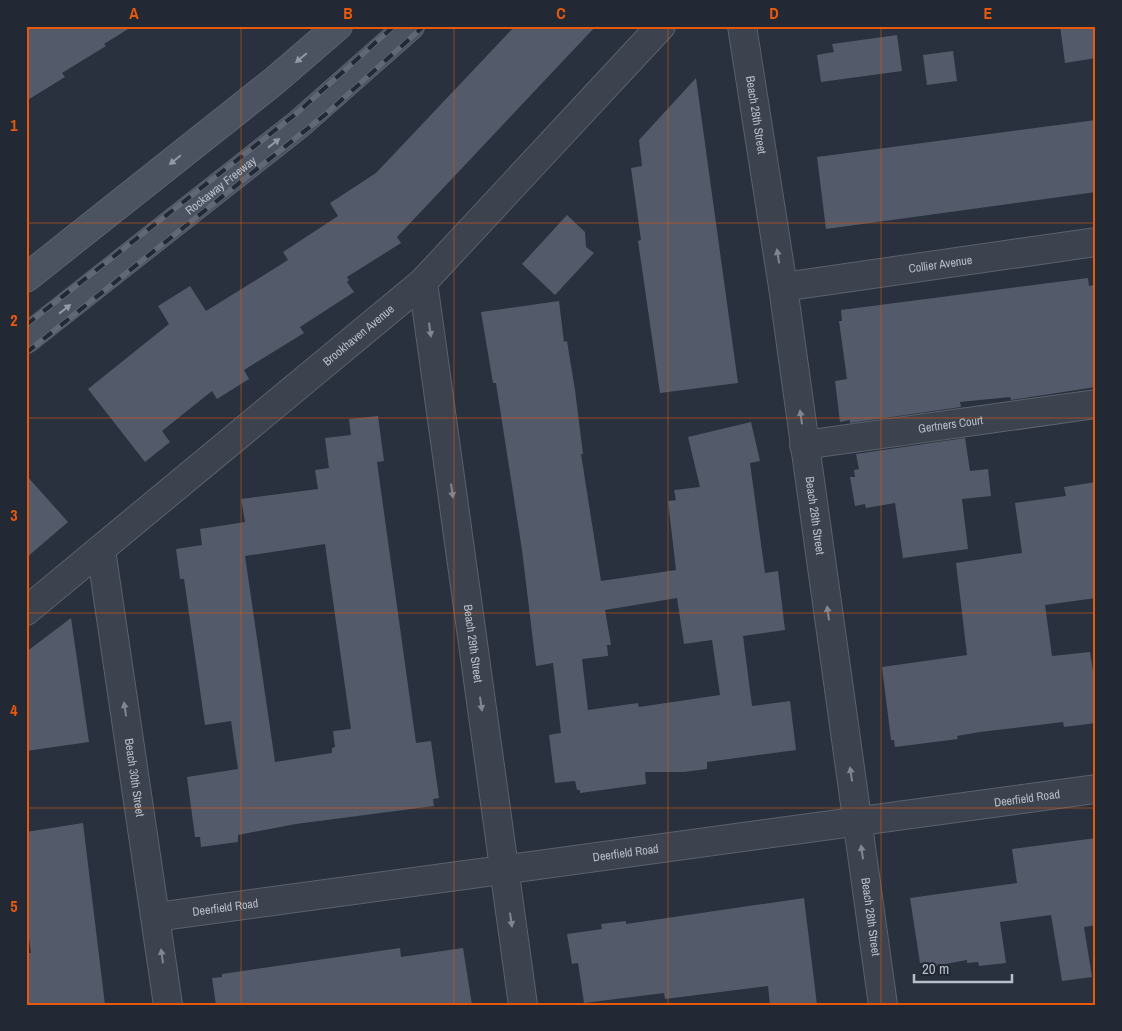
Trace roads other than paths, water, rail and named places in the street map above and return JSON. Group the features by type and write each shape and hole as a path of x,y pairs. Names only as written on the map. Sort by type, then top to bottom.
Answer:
{"street":[{"path":"26,278 265,88 338,26"},
{"name":"Rockaway Freeway","path":"26,339 299,124 410,26"},
{"name":"Brookhaven Avenue","path":"26,611 423,282 661,26"},
{"name":"Beach 28th Street","path":"742,26 783,287 883,1005"},
{"name":"Collier Avenue","path":"783,287 1096,242"},
{"name":"Beach 29th Street","path":"423,282 523,1005"},
{"name":"Gertners Court","path":"804,445 1096,404"},
{"name":"Beach 30th Street","path":"101,550 168,1005"},
{"name":"Deerfield Road","path":"156,917 1096,789"}],"railway":[{"path":"26,325 297,113 394,26"},
{"path":"26,353 326,114 424,26"}]}
